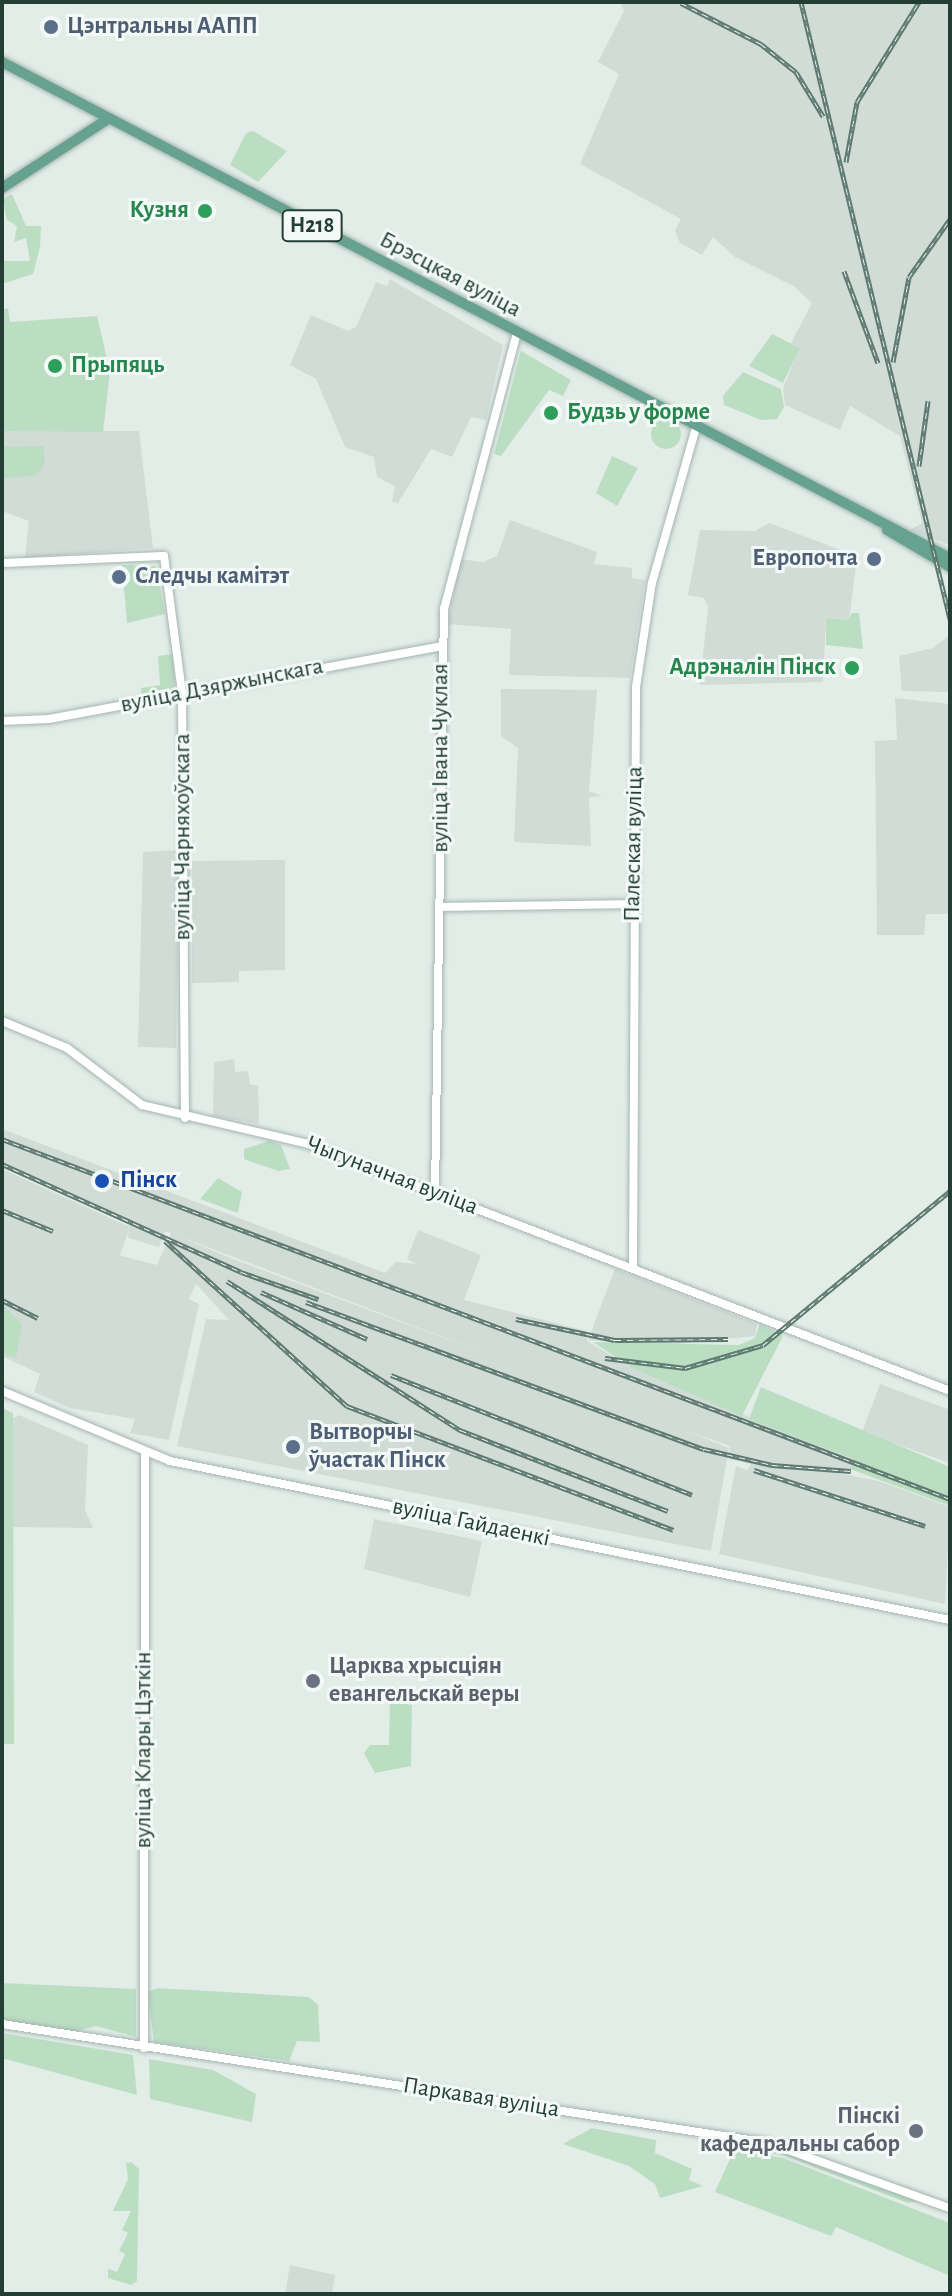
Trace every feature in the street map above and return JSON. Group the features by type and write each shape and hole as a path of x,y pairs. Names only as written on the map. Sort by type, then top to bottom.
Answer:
{"main road":[{"name":"Брэсцкая вуліца","path":"2,62 879,524 950,558"},
{"path":"2,188 108,119"},
{"name":"Брэсцкая вуліца","path":"879,524 950,567"}],"street":[{"name":"вуліца Івана Чуклая","path":"435,1193 441,907 441,646 449,576 517,333"},
{"name":"Палеская вуліца","path":"633,1268 632,904 636,687 644,625 696,427"},
{"name":"вуліца Чарняхоўскага","path":"2,563 164,556 182,693 185,1118"},
{"name":"вуліца Дзяржынскага","path":"2,721 49,719 441,646"},
{"path":"441,907 632,904"},
{"name":"Чыгуначная вуліца","path":"2,1021 67,1048 142,1105 185,1118 290,1138 950,1391"},
{"name":"вуліца Гайдаенкі","path":"2,1391 145,1452 950,1620"},
{"name":"вуліца Клары Цэткін","path":"144,2048 145,1452"},
{"name":"Паркавая вуліца","path":"2,2024 782,2146 950,2208"}],"shaded area":[{"path":"620,2 950,2 950,545 910,530 922,523 900,436 850,406 840,430 785,405 783,388 799,348 791,343 812,303 795,287 735,257 713,237 702,255 680,243 675,230 681,219 580,164 619,74 598,62 624,11"},
{"path":"390,279 503,345 486,420 471,417 452,457 431,449 398,503 392,502 395,486 377,477 374,457 345,447 316,379 290,365 311,315 348,331 356,327 376,282 387,286"},
{"path":"2,431 139,431 153,548 25,558 29,521 2,511"},
{"path":"510,520 597,552 594,564 632,568 632,578 645,580 630,678 509,675 511,629 448,624 460,559 483,562 497,556"},
{"path":"769,523 843,551 841,559 856,565 849,620 826,618 823,682 700,685 708,607 704,598 688,595 700,530 755,531"},
{"path":"949,635 950,692 902,691 899,656 933,648"},
{"path":"501,689 597,690 589,791 602,796 589,797 591,846 514,842 518,748 501,736"},
{"path":"895,698 950,704 950,914 926,914 924,935 877,935 875,741 897,740"},
{"path":"179,850 176,1048 138,1047 143,852"},
{"path":"285,860 285,970 239,971 239,982 192,983 192,861"},
{"path":"234,1059 235,1072 248,1071 250,1085 258,1085 259,1124 213,1116 214,1062"},
{"path":"2,1129 385,1273 396,1262 417,1264 407,1259 418,1230 481,1255 464,1300 587,1331 587,1341 632,1368 853,1460 850,1469 821,1470 879,1481 950,1507 945,1604 719,1554 736,1466 747,1470 751,1464 729,1459 730,1446 685,1430 729,1448 711,1551 177,1446 206,1319 229,1320 196,1284 189,1299 199,1304 169,1440 130,1433 135,1419 70,1408 34,1392 40,1374 2,1356 2,1169 130,1227 132,1222 2,1166","holes":["129,1229 128,1238 159,1247 165,1231 171,1233 157,1265 114,1254 120,1255","173,1234 320,1290 516,1365 233,1259"]},
{"path":"615,1269 757,1324 755,1336 657,1346 588,1340"},
{"path":"880,1384 950,1410 950,1463 862,1432"},
{"path":"19,1415 88,1445 85,1510 93,1528 11,1527 13,1418"},
{"path":"374,1519 482,1541 470,1597 364,1569"},
{"path":"290,2265 335,2275 332,2294 285,2294"}],"green space":[{"path":"253,131 287,151 258,182 230,165 246,133"},
{"path":"12,194 26,226 41,226 40,247 33,274 2,284 2,261 30,261 26,238 14,242 17,226 7,220 3,199"},
{"name":"Прыпяць","path":"8,308 10,322 97,316 110,372 103,432 2,431 2,310"},
{"path":"772,334 800,348 783,383 749,366"},
{"path":"521,351 571,380 563,396 549,390 501,456 494,454"},
{"path":"743,372 781,389 784,407 777,419 761,420 724,405 723,396"},
{"path":"666,419 677,423 681,434 677,445 666,449 655,445 651,434 655,423"},
{"path":"43,446 45,464 35,476 2,478 2,447"},
{"path":"612,456 638,468 617,506 596,493"},
{"path":"122,565 156,566 165,614 127,623"},
{"path":"852,613 859,613 863,649 826,645 826,618 848,620"},
{"path":"173,654 175,692 142,698 141,688 160,685 158,656"},
{"path":"269,1141 281,1145 290,1169 278,1171 244,1159 244,1149"},
{"path":"218,1178 242,1192 238,1213 200,1199"},
{"path":"2,1304 22,1324 16,1358 2,1353"},
{"path":"760,1324 783,1336 742,1416 632,1368 593,1342 739,1345 755,1338"},
{"path":"761,1387 950,1467 950,1506 850,1469 853,1459 749,1419"},
{"path":"2,1408 13,1413 14,1744 2,1744"},
{"path":"390,1700 412,1705 411,1766 375,1773 364,1753 370,1745 389,1745"},
{"path":"2,1983 136,1989 136,2037 96,2026 73,2032 2,2020"},
{"path":"157,1988 309,1997 318,2005 320,2042 297,2041 289,2061 154,2042 148,1992"},
{"path":"2,2033 133,2055 137,2095 2,2058"},
{"path":"149,2059 213,2070 256,2094 252,2122 150,2099"},
{"path":"592,2128 656,2140 655,2153 692,2169 689,2180 703,2186 660,2198 655,2184 629,2166 563,2144"},
{"path":"740,2143 782,2150 917,2201 908,2203 783,2155 735,2147"},
{"path":"734,2150 783,2158 950,2223 950,2276 836,2227 831,2236 715,2192"},
{"path":"131,2162 139,2169 137,2281 131,2285 108,2278 108,2269 117,2272 125,2254 119,2251 128,2233 122,2230 131,2211 113,2211 128,2179 126,2163"}],"railway":[{"path":"801,2 950,619"},
{"path":"846,162 857,102 919,2"},
{"path":"681,3 761,44 796,72 823,116"},
{"path":"893,362 909,277 950,219"},
{"path":"844,271 878,363"},
{"path":"919,466 928,401"},
{"path":"2,1139 950,1499"},
{"path":"2,1164 241,1272 318,1299"},
{"path":"605,1358 685,1368 763,1345 950,1191"},
{"path":"2,1210 53,1231"},
{"path":"165,1241 347,1406 673,1530"},
{"path":"227,1281 460,1430 668,1511"},
{"path":"261,1292 367,1339"},
{"path":"2,1300 38,1318"},
{"path":"306,1302 704,1449 772,1465 851,1471"},
{"path":"516,1319 615,1340 728,1339"},
{"path":"391,1375 692,1495"},
{"path":"754,1470 925,1526"}],"place":[{"name":"Цэнтральны ААПП","path":"51,27"},
{"name":"Кузня","path":"205,211"},
{"name":"Прыпяць","path":"55,366"},
{"name":"Будзь у форме","path":"551,413"},
{"name":"Европочта","path":"874,559"},
{"name":"Следчы камітэт","path":"119,577"},
{"name":"Адрэналін Пінск","path":"852,668"},
{"name":"Пінск","path":"102,1181"},
{"name":"Вытворчы ўчастак Пінск","path":"293,1447"},
{"name":"Царква хрысціян евангельскай веры","path":"313,1681"},
{"name":"Пінскі кафедральны сабор","path":"916,2131"}]}
